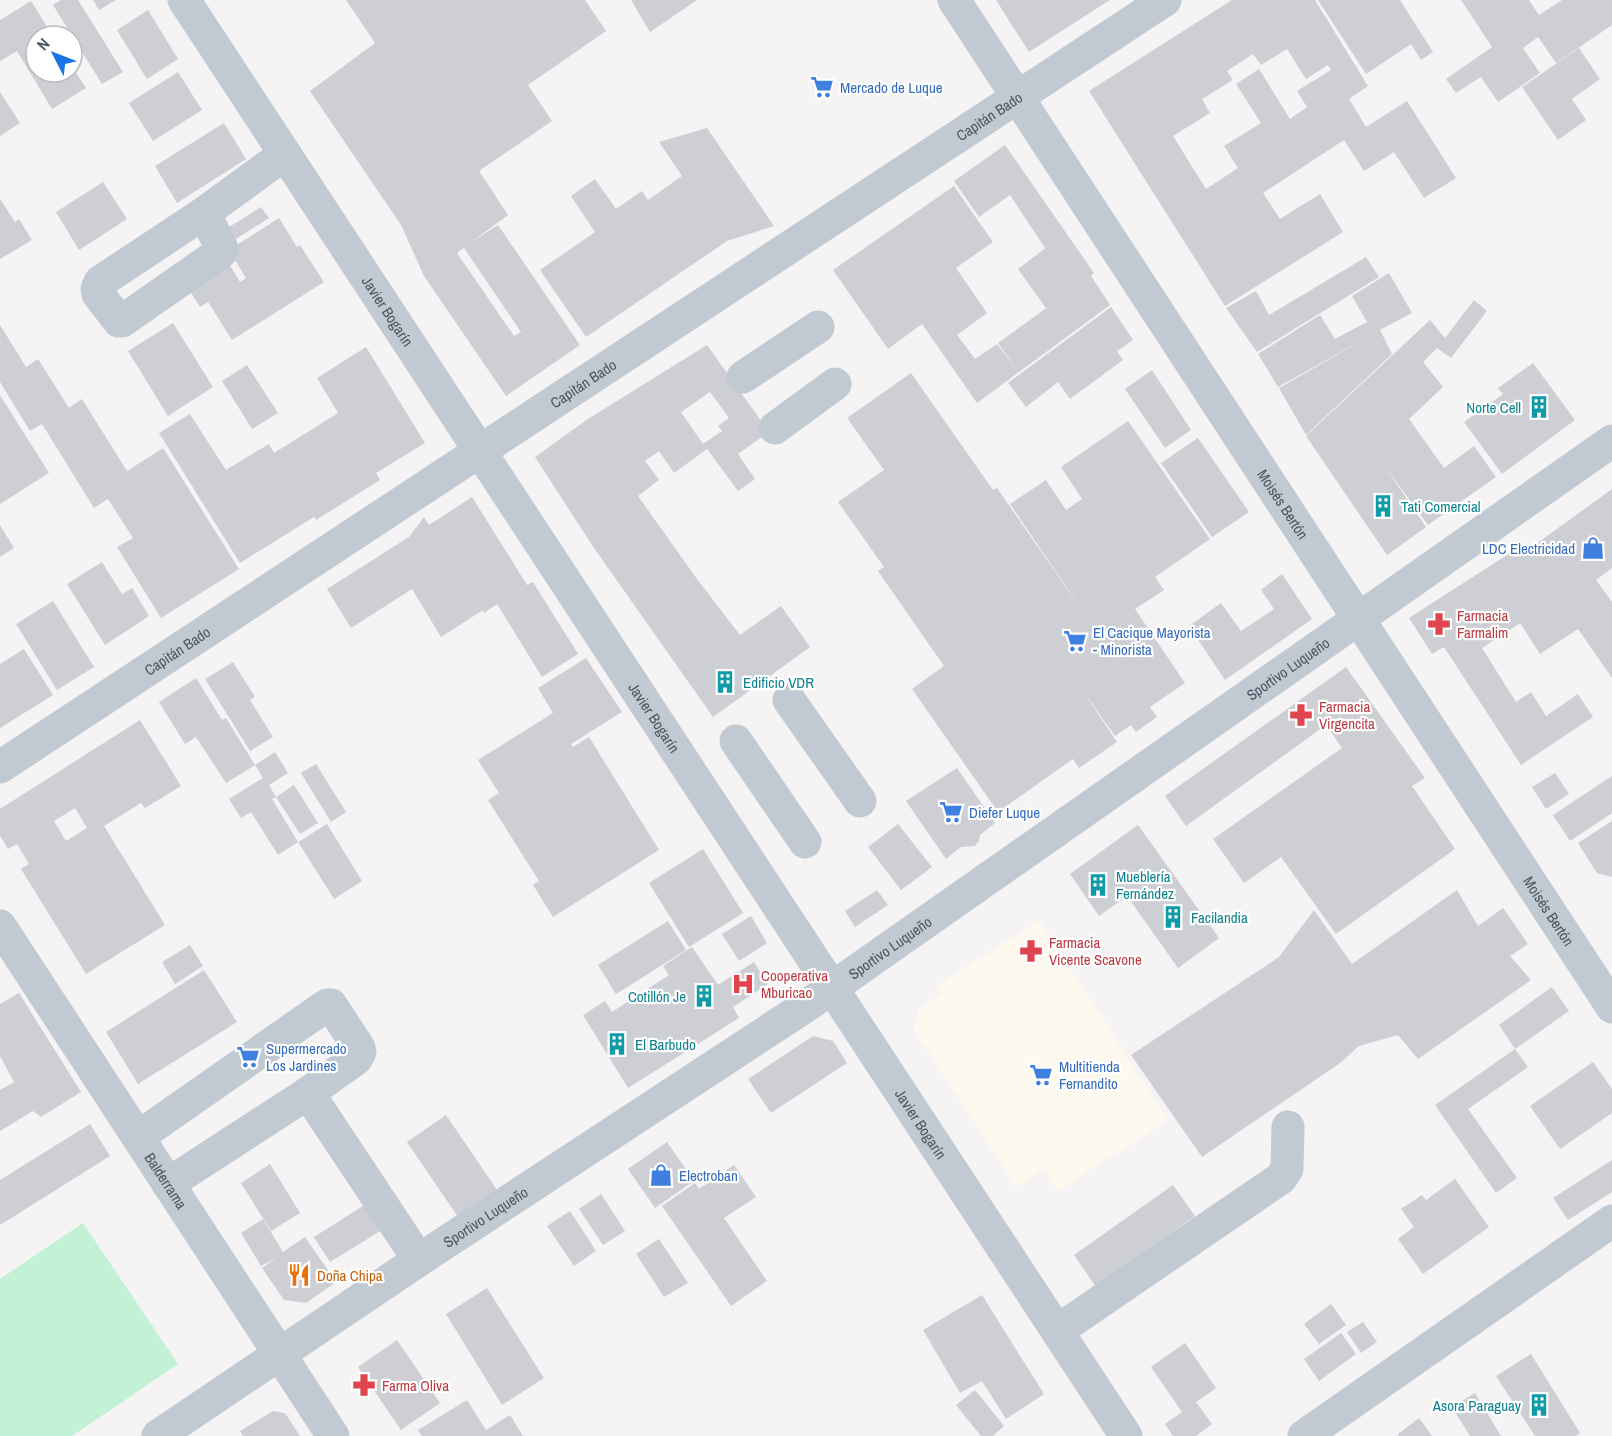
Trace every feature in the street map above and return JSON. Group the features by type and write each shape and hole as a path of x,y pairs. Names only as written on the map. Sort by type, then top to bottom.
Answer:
{"street":[{"name":"Javier Bogarín","path":"184,0 1126,1436"},
{"name":"Moisés Bertón","path":"954,0 1612,1007"},
{"name":"Capitán Bado","path":"0,767 1165,0"},
{"path":"204,213 285,154"},
{"path":"742,377 818,327"},
{"path":"775,428 835,384"},
{"name":"Sportivo Luqueño","path":"158,1436 418,1260 833,988 1612,441"},
{"path":"789,700 860,801"},
{"path":"736,741 805,842"},
{"name":"Balderrama","path":"0,926 333,1436"},
{"path":"138,1137 328,1004 359,1048 360,1052 356,1059 168,1184"},
{"path":"308,1093 418,1260"},
{"path":"1057,1331 1281,1178 1287,1169 1288,1126"},
{"path":"1304,1436 1612,1221"}],"shaded area":[{"name":"Multitienda Fernandito","path":"1039,920 1168,1120 1058,1191 1044,1169 1016,1187 914,1029 919,1009 942,994 937,986"}],"green space":[{"path":"83,1223 178,1364 72,1436 0,1436 0,1279"}],"building":[{"path":"61,0 78,0 123,72 102,84 84,55 84,24 65,24 53,5"},
{"path":"93,0 116,0 99,10"},
{"path":"346,0 585,0 606,31 528,85 552,121 479,171 508,215 470,243 498,225 580,345 506,396 424,276 401,225 310,91 375,43","holes":["464,248 521,332 514,336 457,253"]},
{"path":"631,0 697,0 650,32"},
{"path":"996,0 1110,0 1029,52"},
{"path":"1232,0 1315,0 1368,86 1349,99 1366,127 1407,101 1456,178 1424,198 1394,152 1364,171 1344,140 1263,193 1280,219 1320,194 1343,232 1225,306 1089,91","holes":["1287,49 1306,79 1328,65 1331,70 1297,91 1307,107 1290,119 1259,69 1236,84 1261,123 1224,146 1238,168 1206,189 1173,136 1210,113 1202,99 1233,80 1227,71 1253,54 1261,65"]},
{"path":"1318,0 1400,0 1433,52 1421,60 1411,44 1366,74"},
{"path":"1461,0 1529,0 1539,15 1562,0 1612,0 1612,25 1556,63 1538,37 1523,48 1540,73 1498,102 1481,77 1456,93 1446,79 1492,47"},
{"path":"31,1 45,24 24,24 24,63 17,51 0,61 0,20"},
{"path":"148,10 178,59 147,79 117,30"},
{"path":"1579,48 1600,79 1572,99 1586,120 1558,140 1522,87"},
{"path":"178,72 202,110 153,141 129,103"},
{"path":"37,84 83,84 86,88 52,109"},
{"path":"0,92 20,123 0,136"},
{"path":"224,123 246,159 177,203 155,166"},
{"path":"707,128 774,226 727,241 586,337 540,270 595,232 571,196 595,179 616,209 642,191 648,200 682,176 659,142"},
{"path":"1005,145 1094,273 1091,276 1110,305 977,403 922,324 888,349 833,270 954,186 993,242 956,268 987,313 957,335 975,359 997,344 1016,369 998,343 1066,294 1046,308 1018,269 1060,237 1045,248 1010,195 979,217 954,181"},
{"path":"103,182 127,219 79,250 56,212"},
{"path":"0,199 15,222 19,219 32,240 0,259"},
{"path":"261,207 269,218 225,246 218,234"},
{"path":"279,218 297,247 300,245 324,282 232,340 208,302 200,307 183,280 224,255 240,282 246,278 229,250"},
{"path":"1366,257 1379,277 1257,352 1226,308 1256,291 1269,315"},
{"path":"1389,273 1412,313 1380,330 1392,354 1306,435 1279,388 1375,333 1278,387 1258,354 1320,315 1335,339 1367,322 1352,296"},
{"path":"1474,300 1487,311 1451,358 1437,348 1423,362 1443,387 1409,419 1444,468 1474,446 1496,477 1428,525 1384,465 1426,527 1387,555 1306,436 1430,320 1445,338"},
{"path":"1111,307 1133,340 1117,351 1123,360 1070,399 1058,382 1026,407 1008,383"},
{"path":"173,323 213,387 168,416 128,351"},
{"path":"0,325 26,367 38,359 69,408 82,399 127,471 163,448 239,569 161,618 117,547 133,538 108,499 94,508 42,424 30,431 0,382"},
{"path":"707,345 769,432 738,454 755,479 738,491 707,449 674,473 659,451 645,461 659,480 638,496 740,635 781,606 810,647 713,717 594,548 535,457 588,419","holes":["710,392 729,418 718,426 722,431 703,444 681,412"]},
{"path":"366,347 425,443 376,473 380,480 316,520 314,517 240,563 159,433 190,414 226,470 269,444 274,453 338,413 317,378"},
{"path":"1533,363 1575,420 1502,474 1464,422 1503,394 1498,388"},
{"path":"247,365 278,413 252,429 222,381"},
{"path":"1152,370 1191,430 1165,448 1125,389"},
{"path":"911,373 993,490 997,488 1088,619 1010,504 1046,480 1066,510 1082,499 1061,467 1128,421 1210,539 1155,577 1164,590 1135,609 1185,683 1150,707 1157,717 1136,732 1131,725 1115,736 1080,687 1117,742 1079,768 1073,759 998,812 912,689 944,666 878,571 884,567 838,502 884,470 847,418"},
{"path":"0,395 49,473 0,504"},
{"path":"1198,438 1249,512 1212,537 1161,463"},
{"path":"1612,489 1612,568 1596,580 1612,602 1612,678 1578,629 1540,654 1520,623 1482,648 1516,702 1531,692 1546,716 1578,694 1593,717 1521,765 1444,647 1432,654 1409,618 1521,546 1525,552"},
{"path":"472,497 527,585 533,582 578,654 542,677 497,604 484,613 483,610 441,637 412,589 351,628 327,589 409,537 424,517 429,525"},
{"path":"0,525 14,548 0,557"},
{"path":"102,562 122,594 132,588 149,616 105,645 67,584"},
{"path":"1282,574 1312,619 1225,680 1189,626 1221,603 1241,631 1274,609 1261,590"},
{"path":"53,601 94,667 57,690 16,624"},
{"path":"24,649 53,695 0,728 0,664"},
{"path":"586,658 622,712 571,744 573,747 589,737 659,850 553,917 533,885 539,881 488,800 499,793 478,760 553,713 538,688"},
{"path":"233,662 255,697 250,700 273,737 250,751 205,679"},
{"path":"1346,667 1425,778 1412,786 1455,849 1336,934 1281,857 1244,883 1213,839 1342,748 1326,725 1186,826 1165,796"},
{"path":"196,678 222,720 226,718 255,765 226,783 196,737 185,744 159,702"},
{"path":"140,720 181,786 145,808 141,803 104,826 165,925 86,974 21,869 29,864 17,844 8,849 0,836 0,809","holes":["75,808 87,828 66,841 54,821"]},
{"path":"275,752 288,773 269,785 276,797 272,799 298,842 278,855 251,812 241,818 229,799 263,778 255,765"},
{"path":"316,764 346,812 331,822 301,773"},
{"name":"Diefer Luque","path":"957,768 995,823 980,835 975,846 961,847 946,859 906,801"},
{"path":"1555,773 1569,794 1546,809 1532,787"},
{"path":"1612,776 1612,813 1570,841 1553,815"},
{"path":"294,785 318,823 300,834 276,797"},
{"path":"1612,821 1612,877 1597,873 1578,843"},
{"path":"327,824 362,881 334,899 298,842"},
{"path":"898,824 932,867 901,890 868,847"},
{"name":"Facilandia","path":"1138,825 1219,938 1178,968 1127,896 1099,916 1070,874"},
{"path":"703,849 743,913 689,947 649,883"},
{"path":"877,890 888,905 855,927 845,911"},
{"path":"1457,890 1478,926 1503,908 1528,944 1510,956 1531,980 1418,1059 1398,1035 1359,1046 1340,1063 1202,1157 1131,1055 1279,957 1314,910 1352,964"},
{"path":"751,916 767,943 739,961 722,934"},
{"path":"668,921 686,950 616,994 598,965"},
{"path":"190,945 203,966 175,984 162,962"},
{"path":"692,947 718,985 754,962 768,984 733,1007 739,1018 628,1088 583,1015 605,1001 612,1012 669,975 663,966"},
{"path":"204,970 237,1022 138,1084 106,1032"},
{"path":"1552,987 1569,1011 1515,1049 1499,1025"},
{"path":"19,993 81,1092 41,1117 33,1111 0,1131 0,1090 14,1082 0,1056 0,1004"},
{"path":"813,1036 833,1041 847,1063 771,1113 748,1079"},
{"path":"1515,1049 1528,1067 1468,1109 1517,1178 1496,1193 1435,1105"},
{"path":"1593,1062 1612,1089 1612,1113 1560,1149 1530,1106"},
{"path":"446,1115 497,1190 458,1217 407,1142"},
{"path":"90,1124 110,1156 0,1225 0,1180"},
{"name":"Electroban","path":"667,1142 694,1181 655,1208 628,1169"},
{"path":"1612,1160 1612,1192 1568,1220 1553,1198"},
{"path":"270,1164 300,1213 271,1231 241,1183"},
{"path":"734,1165 756,1197 724,1218 767,1281 731,1306 662,1206 695,1183 699,1189"},
{"path":"1455,1179 1489,1227 1423,1274 1398,1239 1414,1227 1401,1209 1422,1195 1426,1200"},
{"path":"1173,1185 1195,1216 1096,1287 1074,1255"},
{"path":"601,1194 625,1231 603,1245 579,1209"},
{"path":"366,1204 382,1230 330,1262 314,1237"},
{"path":"570,1211 596,1251 574,1266 547,1226"},
{"name":"Doña Chipa","path":"263,1219 283,1252 305,1237 336,1282 306,1303 284,1300 262,1268 277,1257 261,1266 241,1233"},
{"path":"659,1239 688,1283 664,1297 636,1254"},
{"path":"487,1288 544,1378 502,1405 446,1314"},
{"path":"982,1295 1044,1394 1006,1419 982,1381 960,1393 923,1330"},
{"path":"1331,1304 1346,1325 1319,1344 1304,1324"},
{"path":"1363,1322 1377,1342 1361,1353 1347,1332"},
{"path":"1341,1333 1356,1354 1319,1381 1304,1359"},
{"path":"397,1340 440,1403 401,1430 358,1367"},
{"path":"1185,1343 1216,1388 1196,1402 1212,1424 1196,1436 1173,1436 1165,1424 1182,1412 1151,1367"},
{"name":"Asora Paraguay","path":"1531,1354 1580,1433 1576,1436 1535,1436 1496,1376"},
{"path":"975,1390 1004,1426 993,1436 981,1436 956,1405"},
{"path":"1475,1393 1501,1436 1470,1436 1452,1407"},
{"path":"467,1400 486,1430 510,1415 523,1436 422,1436 418,1430"},
{"path":"273,1411 285,1413 300,1436 243,1436 240,1431"},
{"path":"1419,1418 1432,1436 1399,1436 1398,1434"}],"place":[{"name":"Mercado de Luque","path":"822,87"},
{"name":"Norte Cell","path":"1539,407"},
{"name":"Tati Comercial","path":"1383,506"},
{"name":"LDC Electricidad","path":"1593,548"},
{"name":"Farmacia Farmalim","path":"1439,624"},
{"name":"El Cacique Mayorista - Minorista","path":"1075,641"},
{"name":"Edificio VDR","path":"725,682"},
{"name":"Farmacia Virgencita","path":"1301,715"},
{"name":"Diefer Luque","path":"951,812"},
{"name":"Mueblería Fernández","path":"1098,885"},
{"name":"Facilandia","path":"1173,917"},
{"name":"Farmacia Vicente Scavone","path":"1031,951"},
{"name":"Cooperativa Mburicao","path":"743,984"},
{"name":"Cotillón Je","path":"704,996"},
{"name":"El Barbudo","path":"617,1044"},
{"name":"Supermercado Los Jardines","path":"248,1057"},
{"name":"Multitienda Fernandito","path":"1041,1075"},
{"name":"Electroban","path":"661,1175"},
{"name":"Doña Chipa","path":"299,1275"},
{"name":"Farma Oliva","path":"364,1385"},
{"name":"Asora Paraguay","path":"1539,1405"}]}
